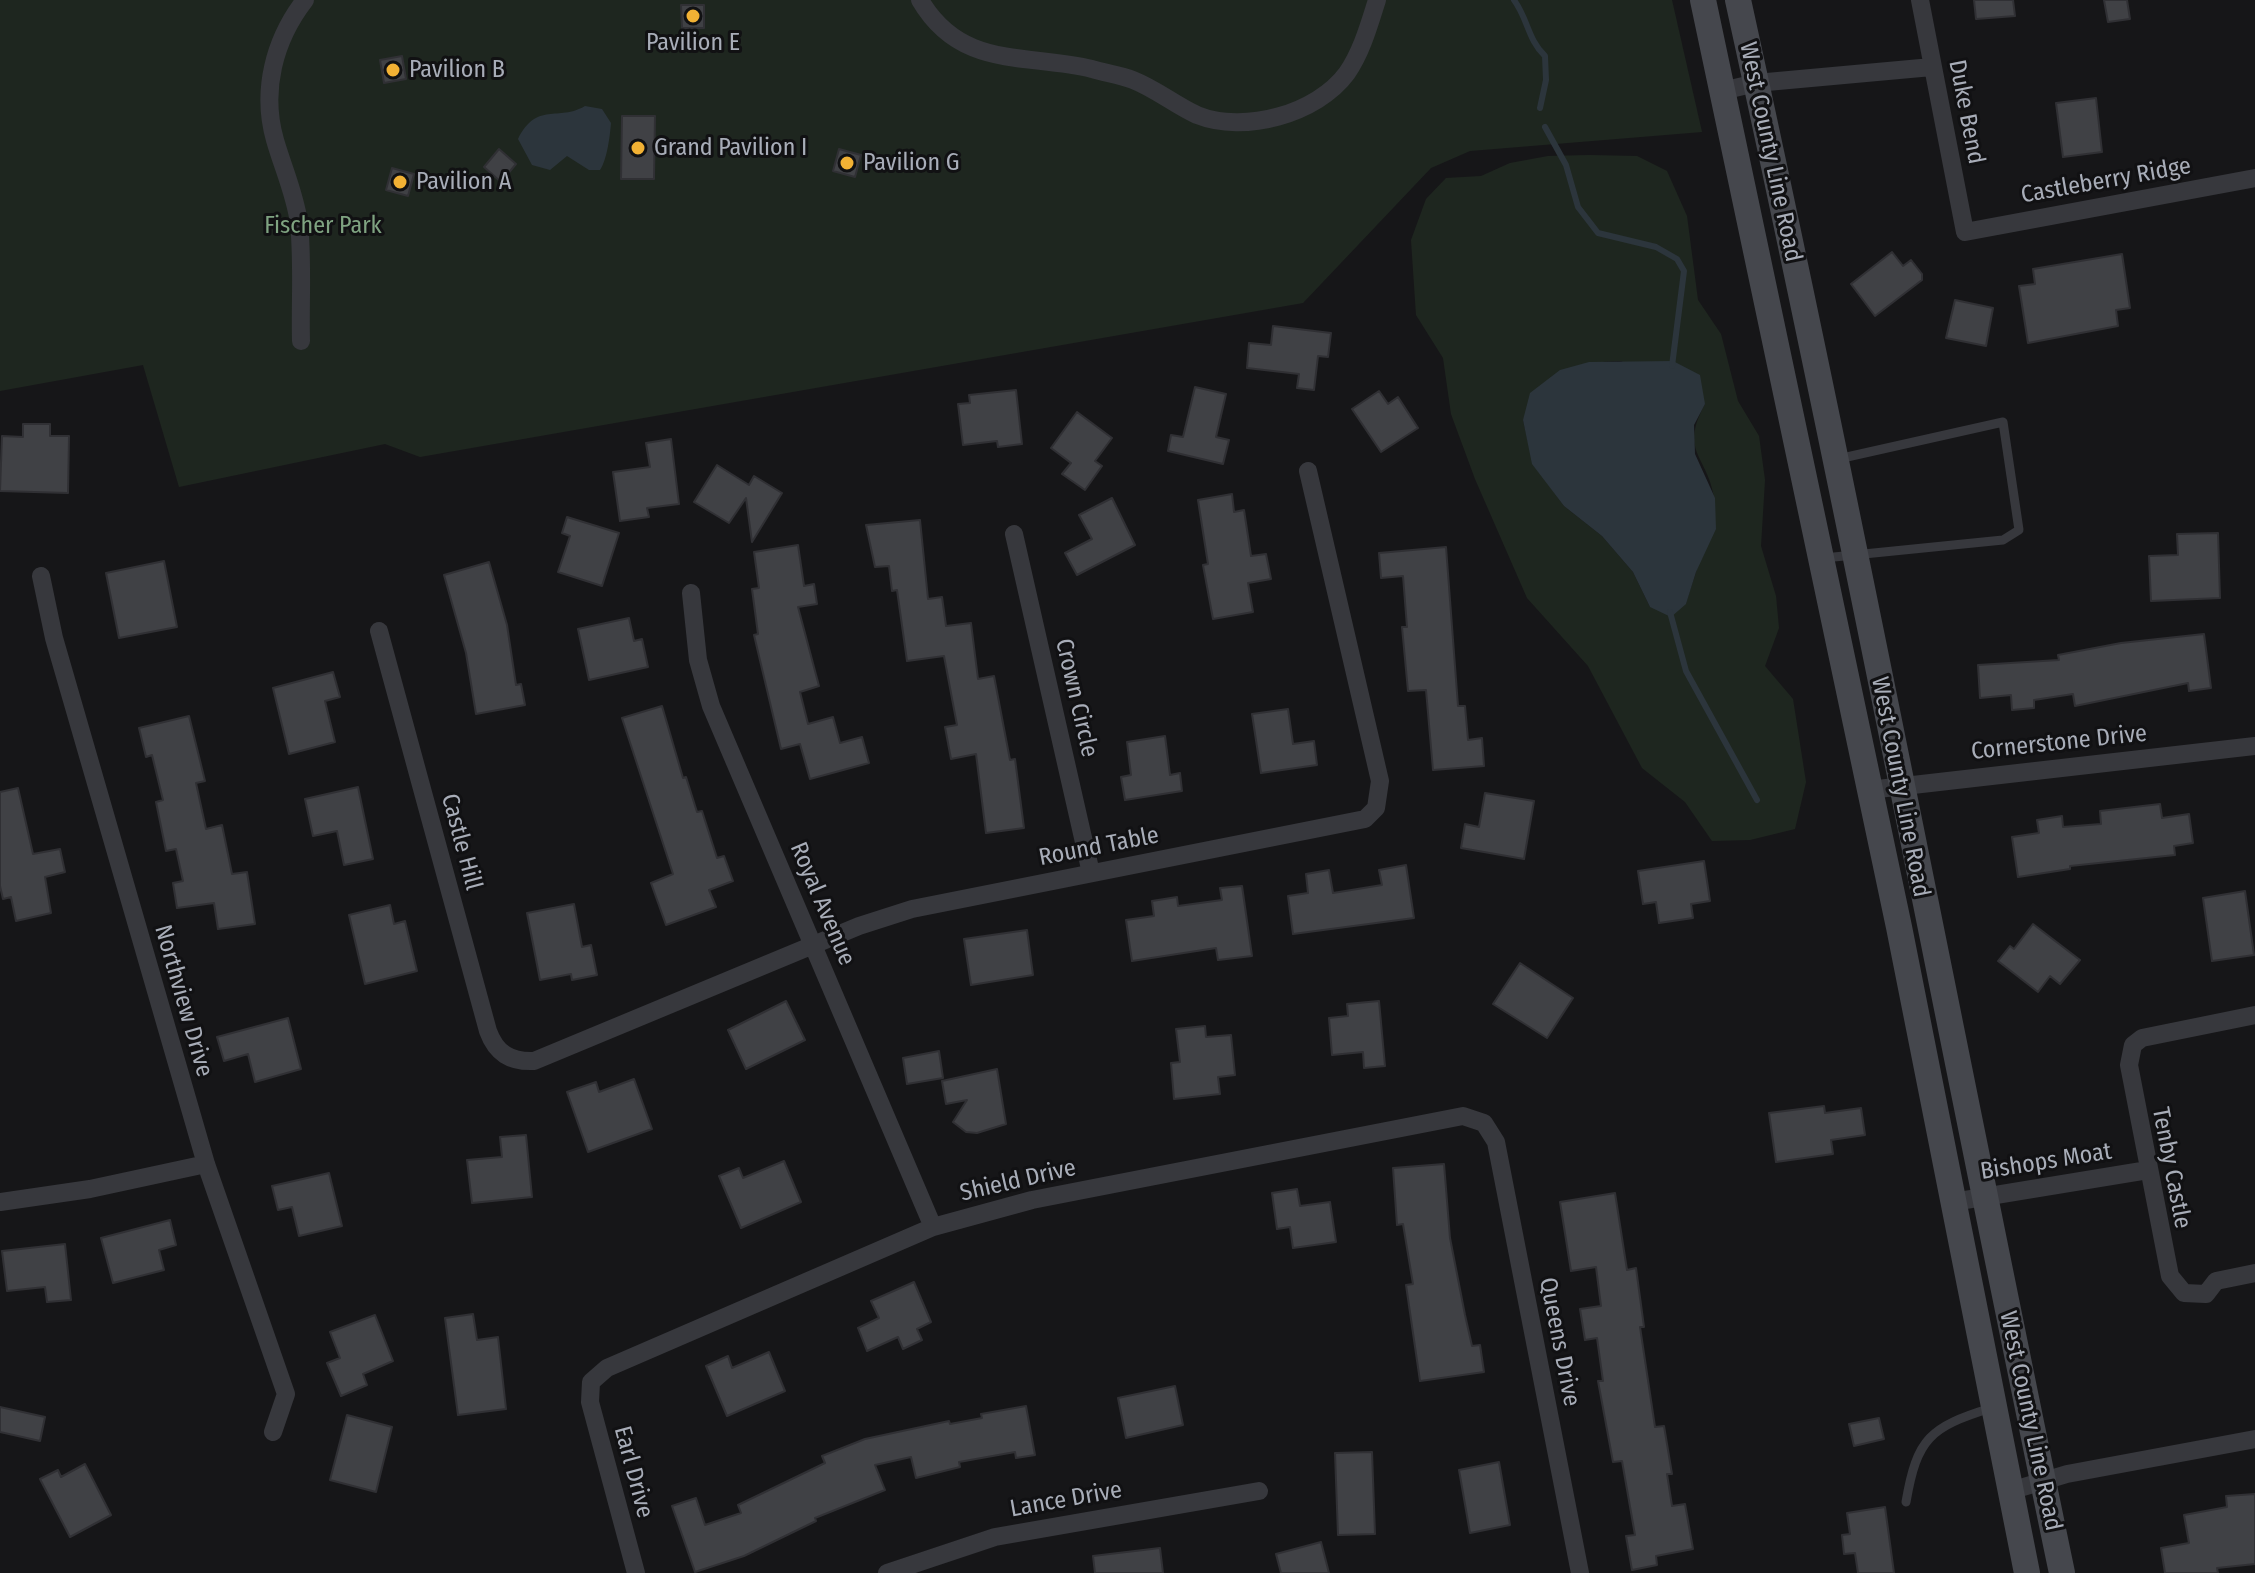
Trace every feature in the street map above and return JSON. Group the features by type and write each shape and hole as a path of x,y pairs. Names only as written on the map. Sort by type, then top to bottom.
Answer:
{"main road":[{"name":"West County Line Road","path":"1703,0 1869,790 2027,1573"},
{"name":"West County Line Road","path":"1738,0 1836,460 1899,785 2062,1573"}],"street":[{"path":"301,341 299,225 291,184 274,137 269,94 276,52 305,0"},
{"path":"920,0 944,31 978,50 1014,61 1087,68 1133,80 1199,116 1227,122 1269,118 1291,112 1321,96 1346,74 1365,38 1377,0"},
{"name":"Duke Bend","path":"1920,0 1965,232"},
{"path":"1722,91 1756,83 1932,67"},
{"name":"Castleberry Ridge","path":"1965,232 2255,178"},
{"name":"Round Table","path":"509,1058 521,1061 546,1059 813,946 912,909 1353,824 1365,819 1376,808 1380,781 1308,471"},
{"name":"Crown Circle","path":"1014,534 1091,873"},
{"name":"Northview Drive","path":"41,576 54,638 206,1164 286,1394 273,1432"},
{"name":"Royal Avenue","path":"691,593 698,660 711,706 933,1227"},
{"name":"Castle Hill","path":"379,631 488,1031 498,1051 509,1058"},
{"name":"Cornerstone Drive","path":"1869,790 2255,746"},
{"name":"Tenby Castle","path":"2255,1015 2161,1033 2133,1045 2130,1076 2165,1265 2184,1293 2206,1294 2216,1281 2255,1273"},
{"name":"Shield Drive","path":"591,1382 607,1368 933,1227 1032,1200 1463,1116 1484,1123"},
{"name":"Queens Drive","path":"1484,1123 1496,1142 1580,1573"},
{"path":"0,1202 90,1189 206,1164"},
{"name":"Bishops Moat","path":"1953,1202 2148,1170"},
{"name":"Earl Drive","path":"591,1382 592,1414 636,1573"},
{"path":"2010,1491 2043,1481 2255,1439"},
{"name":"Lance Drive","path":"887,1573 995,1537 1259,1491"}],"lane":[{"path":"1821,558 2013,536 2019,530 2003,422 1836,460"},
{"path":"1906,1502 1914,1460 1929,1435 1951,1420 1994,1407"}],"green space":[{"name":"Fischer Park","path":"0,0 1672,0 1702,132 1470,151 1431,168 1303,303 420,457 385,444 179,487 143,365 0,391"},
{"path":"1548,156 1637,156 1667,171 1687,216 1698,300 1721,334 1738,401 1759,436 1765,480 1761,546 1776,596 1779,628 1765,666 1793,699 1806,782 1795,829 1750,840 1712,841 1685,802 1642,768 1588,666 1527,598 1475,479 1451,414 1443,358 1416,315 1411,240 1426,199 1446,178 1481,176 1510,163","holes":["1621,361 1705,404 1694,433 1697,453 1714,497 1708,533 1686,604 1650,607 1633,572 1602,536 1564,506 1533,464 1523,420 1562,373 1584,364 1600,362"]}],"shaded area":[{"path":"585,106 602,109 611,123 600,170 589,170 567,156 550,170 532,165 518,139 525,127 540,116"},
{"path":"1673,361 1700,375 1705,404 1694,425 1695,454 1715,498 1716,529 1696,572 1686,604 1671,617 1650,607 1633,572 1602,536 1564,506 1532,464 1523,420 1530,393 1560,370 1589,362"}],"building":[{"path":"1974,0 2013,0 2015,16 1976,19"},
{"path":"2104,0 2127,0 2130,19 2108,22"},
{"name":"Pavilion E","path":"681,5 704,5 704,28 682,28"},
{"name":"Pavilion B","path":"402,56 406,79 384,83 380,60"},
{"path":"2096,98 2102,152 2063,157 2056,103"},
{"name":"Grand Pavilion I","path":"622,116 655,116 654,179 621,179"},
{"path":"499,149 516,164 501,182 484,167"},
{"name":"Pavilion G","path":"839,149 861,155 855,177 833,171"},
{"name":"Pavilion A","path":"392,168 414,174 408,196 386,190"},
{"path":"1892,252 1903,266 1911,260 1922,274 1922,280 1875,316 1851,284"},
{"path":"2122,254 2130,308 2116,310 2118,326 2028,343 2019,286 2035,284 2033,269"},
{"path":"1955,300 1993,308 1986,346 1946,338"},
{"path":"1273,326 1331,333 1328,357 1318,356 1314,390 1297,388 1299,374 1247,368 1249,343 1271,345"},
{"path":"1195,387 1226,394 1216,437 1229,440 1223,464 1168,451 1171,435 1183,437"},
{"path":"1016,390 1022,444 998,447 997,441 963,445 958,404 970,403 969,395"},
{"path":"1379,391 1388,404 1398,397 1418,428 1381,452 1352,409"},
{"path":"1077,412 1112,438 1095,461 1102,466 1085,490 1062,474 1071,463 1051,448"},
{"path":"23,424 50,424 50,436 69,436 68,493 0,491 2,436 23,437"},
{"path":"671,439 679,504 647,508 649,517 620,521 613,472 650,467 646,443"},
{"path":"717,465 749,485 754,476 782,493 752,542 746,498 729,523 694,502"},
{"path":"1232,494 1234,512 1244,510 1251,556 1266,554 1271,579 1248,583 1253,612 1213,619 1203,565 1208,564 1198,500"},
{"path":"1112,498 1135,545 1077,575 1065,553 1092,539 1079,515"},
{"path":"567,517 619,533 602,586 558,572 570,536 562,533"},
{"path":"920,520 928,599 942,597 946,626 971,623 978,679 994,676 1010,760 1015,759 1024,828 986,833 976,754 951,759 945,727 957,725 944,656 907,661 897,590 892,591 889,566 875,567 866,525"},
{"path":"2218,533 2220,598 2151,601 2149,556 2178,555 2177,534"},
{"path":"798,545 804,586 814,584 817,604 798,607 819,686 800,692 808,724 833,717 840,743 862,737 869,763 810,779 800,744 781,749 754,635 758,634 752,589 759,588 754,552"},
{"path":"1446,547 1458,706 1465,706 1468,740 1482,738 1484,766 1433,770 1426,690 1408,691 1402,627 1407,627 1403,576 1381,578 1379,553"},
{"path":"164,561 177,627 119,638 106,573"},
{"path":"489,562 507,625 516,685 521,684 525,705 476,714 466,653 444,575"},
{"path":"629,618 634,641 642,639 648,667 589,680 578,629"},
{"path":"2204,634 2211,688 2189,691 2188,683 2075,706 2073,694 2034,700 2034,708 2012,710 2011,695 1980,698 1978,665 2059,660 2058,655 2121,643"},
{"path":"333,672 340,697 325,701 335,742 289,754 273,688"},
{"path":"662,706 683,778 686,777 697,812 702,811 717,858 724,856 733,881 709,890 716,907 666,925 651,883 673,874 622,718"},
{"path":"1288,709 1293,744 1314,741 1317,765 1261,773 1252,714"},
{"path":"189,716 205,781 196,783 206,829 222,825 232,874 247,872 255,924 218,929 214,903 177,908 173,883 183,881 176,849 166,851 156,802 163,800 152,755 146,757 139,728"},
{"path":"1165,736 1170,775 1180,773 1182,791 1125,800 1121,777 1131,775 1127,742"},
{"path":"358,787 373,859 344,865 337,831 313,836 305,799"},
{"path":"18,788 33,854 60,849 65,872 45,877 51,913 16,921 11,897 3,899 0,886 0,792"},
{"path":"1485,793 1534,801 1524,859 1461,848 1465,824 1479,827"},
{"path":"2160,804 2162,818 2189,814 2193,843 2174,846 2175,855 2070,866 2070,869 2018,877 2012,837 2039,833 2037,820 2062,816 2063,827 2101,824 2100,811"},
{"path":"1704,861 1710,901 1691,904 1693,918 1659,923 1656,902 1643,904 1638,871"},
{"path":"1406,865 1414,918 1293,934 1288,896 1308,893 1306,874 1329,870 1333,893 1382,885 1379,870"},
{"path":"1242,886 1252,956 1218,960 1216,948 1132,961 1126,920 1154,916 1152,901 1177,897 1178,906 1222,900 1220,888"},
{"path":"2245,891 2254,955 2212,961 2203,898"},
{"path":"574,904 582,947 591,945 597,975 572,980 571,974 540,980 527,913"},
{"path":"390,905 394,924 405,921 417,971 365,984 349,915"},
{"path":"2033,924 2080,960 2060,984 2050,976 2038,992 1998,961 2010,946 2014,949"},
{"path":"1027,930 1033,975 971,985 964,939"},
{"path":"1520,963 1573,998 1547,1038 1493,1004"},
{"path":"786,1001 805,1040 746,1069 728,1030"},
{"path":"1379,1001 1385,1066 1364,1068 1363,1052 1332,1055 1329,1018 1348,1016 1347,1004"},
{"path":"288,1018 301,1069 255,1082 248,1054 224,1061 217,1037"},
{"path":"1205,1026 1206,1037 1231,1035 1235,1075 1218,1077 1220,1094 1174,1099 1171,1063 1180,1062 1176,1029"},
{"path":"939,1051 943,1078 907,1084 903,1058"},
{"path":"997,1069 1006,1124 977,1133 966,1132 953,1122 967,1100 946,1104 942,1081"},
{"path":"634,1079 652,1129 588,1152 567,1092 596,1082 599,1092"},
{"path":"1824,1106 1825,1113 1861,1108 1865,1135 1831,1140 1833,1154 1776,1162 1769,1113"},
{"path":"526,1135 532,1197 472,1203 467,1160 502,1157 500,1137"},
{"path":"784,1161 801,1202 741,1228 719,1176 739,1168 743,1178"},
{"path":"1444,1164 1450,1238 1472,1346 1480,1345 1484,1372 1420,1381 1406,1285 1413,1284 1403,1224 1397,1225 1393,1168"},
{"path":"329,1173 342,1226 299,1236 292,1207 278,1210 272,1186"},
{"path":"1297,1189 1300,1206 1330,1202 1336,1242 1293,1248 1290,1227 1277,1229 1272,1193"},
{"path":"1615,1193 1627,1270 1636,1268 1644,1327 1640,1327 1655,1427 1664,1426 1672,1474 1667,1474 1672,1506 1685,1504 1693,1549 1656,1556 1657,1565 1632,1570 1626,1536 1635,1535 1622,1461 1613,1462 1598,1381 1603,1381 1597,1338 1585,1340 1580,1309 1601,1306 1596,1267 1571,1271 1560,1202"},
{"path":"170,1220 176,1245 159,1250 164,1270 113,1283 101,1238"},
{"path":"65,1244 71,1300 47,1302 45,1287 7,1291 2,1251"},
{"path":"914,1282 931,1322 917,1329 922,1340 903,1349 898,1337 867,1351 858,1328 879,1318 871,1301"},
{"path":"473,1314 477,1340 498,1337 506,1409 458,1415 445,1318"},
{"path":"375,1315 393,1361 363,1374 367,1385 341,1396 327,1363 340,1358 330,1332"},
{"path":"769,1352 785,1391 727,1416 706,1366 728,1356 732,1368"},
{"path":"1175,1386 1183,1425 1126,1438 1118,1398"},
{"path":"1026,1406 1035,1455 1016,1458 1015,1452 959,1462 960,1467 916,1478 911,1457 875,1465 885,1490 815,1518 816,1521 744,1556 695,1572 672,1506 696,1498 705,1525 741,1513 738,1505 825,1463 822,1456 865,1439 949,1421 950,1424 982,1418 981,1414"},
{"path":"0,1407 45,1417 40,1441 0,1432"},
{"path":"347,1415 392,1427 376,1492 330,1480"},
{"path":"1879,1418 1884,1439 1854,1446 1849,1424"},
{"path":"1372,1452 1375,1534 1338,1535 1335,1453"},
{"path":"1499,1462 1510,1525 1470,1533 1459,1470"},
{"path":"85,1464 111,1515 70,1537 40,1479 58,1470 61,1477"},
{"path":"2255,1494 2255,1564 2217,1568 2218,1573 2165,1573 2161,1548 2189,1543 2184,1515 2227,1507 2226,1496"},
{"path":"1885,1507 1894,1573 1858,1573 1855,1553 1844,1554 1842,1535 1850,1534 1847,1513"},
{"path":"1321,1542 1329,1573 1281,1573 1276,1554"},
{"path":"1160,1548 1163,1573 1095,1573 1093,1556"}],"waterway":[{"path":"1514,0 1535,43 1545,56 1546,80 1540,108"},
{"path":"1545,127 1566,165 1578,207 1598,233 1656,247 1677,259 1684,271 1672,366"},
{"path":"1670,612 1686,671 1757,800"}],"place":[{"name":"Pavilion E","path":"693,16"},
{"name":"Pavilion B","path":"393,70"},
{"name":"Grand Pavilion I","path":"638,148"},
{"name":"Pavilion G","path":"847,163"},
{"name":"Pavilion A","path":"400,182"}]}
